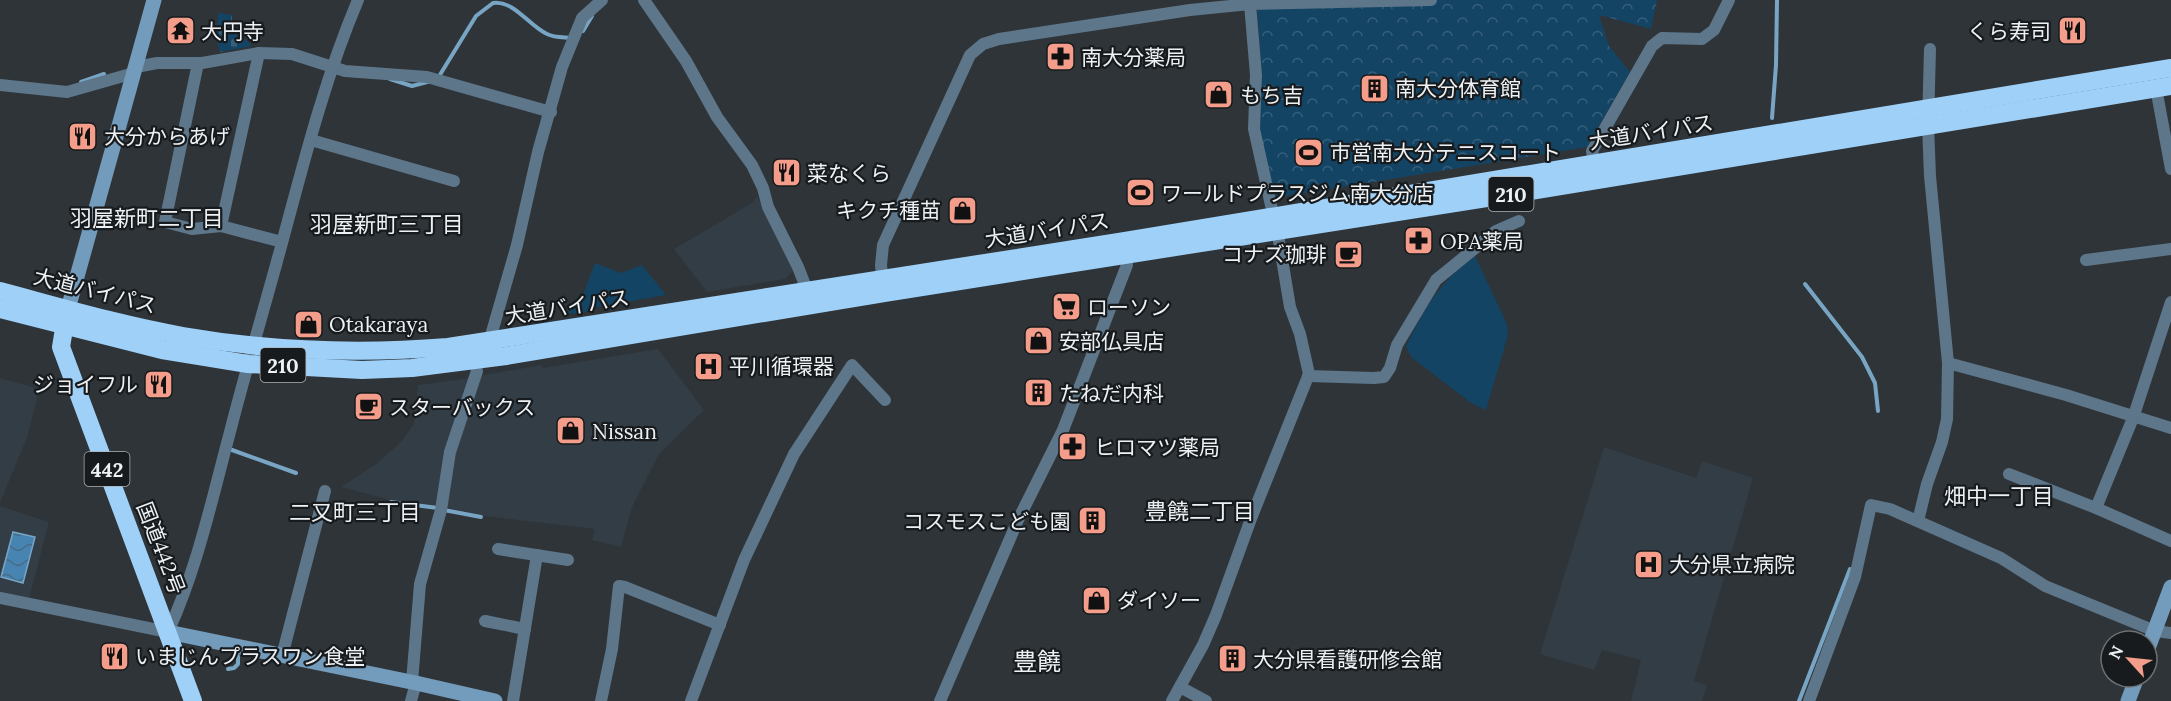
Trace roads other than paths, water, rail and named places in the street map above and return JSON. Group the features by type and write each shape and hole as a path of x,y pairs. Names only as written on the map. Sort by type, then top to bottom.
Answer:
{"highway":[{"name":"大道バイパス","path":"0,291 65,318 162,350 248,363 362,370 412,368 472,352 493,341 807,290 883,286 1275,224 1928,117 2171,68"},
{"name":"大道バイパス","path":"1275,224 1594,164 2163,87"},
{"name":"大道バイパス","path":"0,309 252,345 354,351 472,352 506,356 820,303 883,286"},
{"name":"国道442号","path":"65,318 61,347 193,701"}],"street":[{"path":"65,318 154,0"},
{"path":"168,632 179,608 209,509 252,345 310,140 358,0"},
{"path":"506,356 493,341 492,332 517,245 538,152 562,67 582,18 602,0"},
{"path":"644,0 686,61 717,117 752,165 763,188 768,207 807,290 820,303"},
{"path":"883,286 883,245 970,55 983,44 1010,37 1231,3 1431,0"},
{"path":"1594,164 1592,151 1652,46 1662,38 1702,39 1714,30 1729,0"},
{"path":"1172,701 1203,645 1216,615 1252,516 1308,376 1306,354 1290,307 1254,129 1256,67 1250,4"},
{"path":"1918,521 1947,419 1948,363 1930,177 1928,117 1930,49"},
{"path":"0,85 67,92 157,63 198,63 259,53 292,54 345,71 427,77 551,111"},
{"path":"221,226 259,53"},
{"path":"198,63 165,222 192,229 221,226 282,242"},
{"path":"2163,87 2171,169"},
{"path":"310,140 454,181"},
{"path":"1308,376 1374,378 1384,376 1390,368 1397,345 1436,280 1496,231 1518,221"},
{"path":"940,701 1018,520 1064,430 1127,265 1126,248"},
{"path":"2086,260 2171,249"},
{"path":"2096,508 2133,418 2171,302"},
{"path":"411,701 420,584 441,510 450,452 477,371 472,352"},
{"path":"1948,363 2171,428"},
{"path":"691,701 744,560 794,454 852,365 885,400"},
{"path":"2009,474 2096,508 2171,541"},
{"path":"282,656 324,492"},
{"path":"1809,701 1855,577 1871,505 1890,509 2001,558 2044,586 2149,629"},
{"path":"498,549 568,560"},
{"path":"513,701 537,555"},
{"path":"602,701 612,649 619,586 625,586 720,625"},
{"path":"2155,629 2171,587"},
{"path":"0,598 414,682 495,701"},
{"path":"485,621 525,629"},
{"path":"1180,687 1206,701"}],"water":[{"path":"13,532 35,537 23,583 1,577"}],"waterway":[{"path":"1772,118 1777,0"},
{"path":"438,78 476,16 493,3 501,3 515,9 547,34 572,38"},
{"path":"583,31 592,16 590,16"},
{"path":"81,82 104,74"},
{"path":"390,79 412,86 431,81"},
{"path":"1805,284 1862,357 1875,383 1878,411"},
{"path":"232,450 296,473"},
{"path":"391,502 438,508"},
{"path":"444,510 481,517"},
{"path":"1799,701 1850,569"},
{"path":"228,669 238,664 238,656"}],"place":[{"name":"大円寺","path":"180,31"},
{"name":"くら寿司","path":"2072,31"},
{"name":"南大分薬局","path":"1060,57"},
{"name":"南大分体育館","path":"1374,88"},
{"name":"もち吉","path":"1219,95"},
{"name":"大分からあげ","path":"83,136"},
{"name":"市営南大分テニスコート","path":"1309,152"},
{"name":"菜なくら","path":"786,173"},
{"name":"ワールドプラスジム南大分店","path":"1140,193"},
{"name":"キクチ種苗","path":"962,210"},
{"name":"OPA薬局","path":"1419,241"},
{"name":"コナズ珈琲","path":"1348,254"},
{"name":"ローソン","path":"1066,307"},
{"name":"Otakaraya","path":"308,324"},
{"name":"安部仏具店","path":"1038,341"},
{"name":"平川循環器","path":"708,366"},
{"name":"ジョイフル","path":"159,384"},
{"name":"たねだ内科","path":"1038,393"},
{"name":"スターバックス","path":"368,407"},
{"name":"Nissan","path":"571,431"},
{"name":"ヒロマツ薬局","path":"1073,447"},
{"name":"コスモスこども園","path":"1092,521"},
{"name":"大分県立病院","path":"1648,564"},
{"name":"ダイソー","path":"1096,600"},
{"name":"いまじんプラスワン食堂","path":"114,656"},
{"name":"大分県看護研修会館","path":"1232,659"}],"district":[{"name":"羽屋新町二丁目","path":"147,218"},
{"name":"羽屋新町三丁目","path":"387,224"},
{"name":"畑中一丁目","path":"1999,496"},
{"name":"豊饒二丁目","path":"1200,511"},
{"name":"二又町三丁目","path":"355,512"},
{"name":"豊饒","path":"1037,661"}]}
